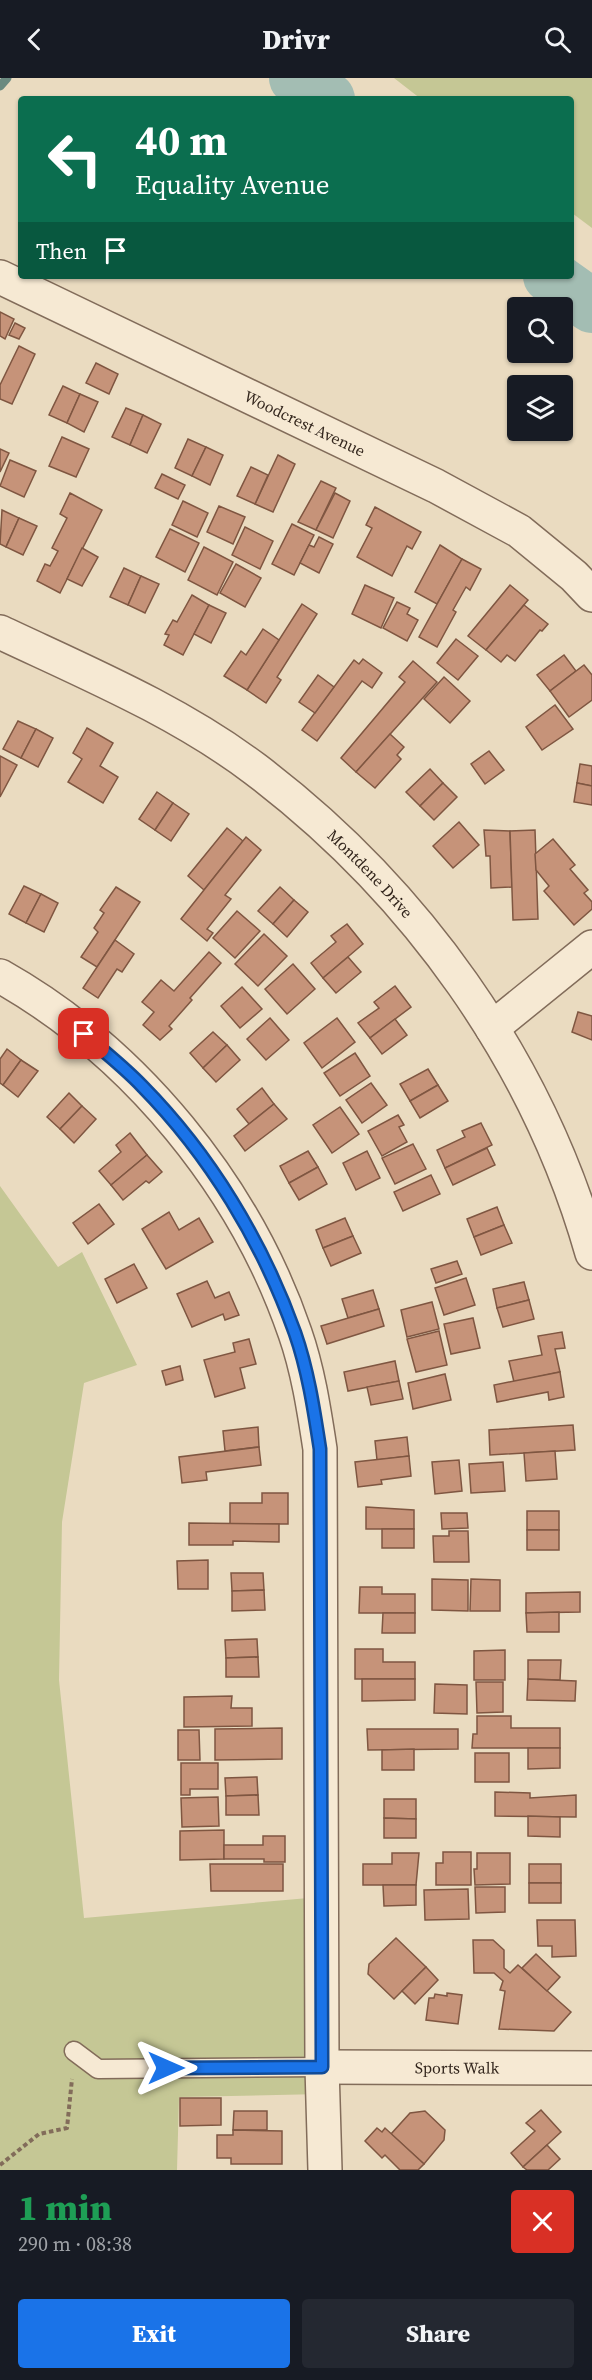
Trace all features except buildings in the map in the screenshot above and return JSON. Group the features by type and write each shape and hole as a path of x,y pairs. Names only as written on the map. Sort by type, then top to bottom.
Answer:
{"street":[{"name":"Woodcrest Avenue","path":"0,277 436,486 519,531 574,576 592,595"},
{"name":"Montdene Drive","path":"0,632 136,697 187,725 255,769 381,880 456,974 492,1028 527,1090 560,1160 592,1253"},
{"path":"492,1028 592,947"},
{"path":"0,976 28,992 84,1034 142,1085 186,1135 230,1196 268,1269 295,1333 312,1397 320,1449 322,2067 325,2170"},
{"name":"Sports Walk","path":"322,2067 592,2068"}],"lane":[{"path":"74,2051 98,2069 322,2067"}],"path":[{"path":"0,2165 39,2134 67,2128 74,2051"}],"green space":[{"path":"394,78 592,78 592,228 574,214 574,96 417,96"},
{"path":"0,1186 58,1267 82,1252 137,1365 84,1383 62,1522 59,1680 84,1918 320,1897 322,2094 179,2097 177,2170 0,2170"}],"waterway":[{"path":"0,86 7,78"},
{"path":"296,78 323,96"},
{"path":"554,279 592,306"}],"route":[{"path":"84,1034 142,1085 186,1135 230,1196 268,1269 295,1333 312,1397 320,1449 322,2067 166,2068"}]}
